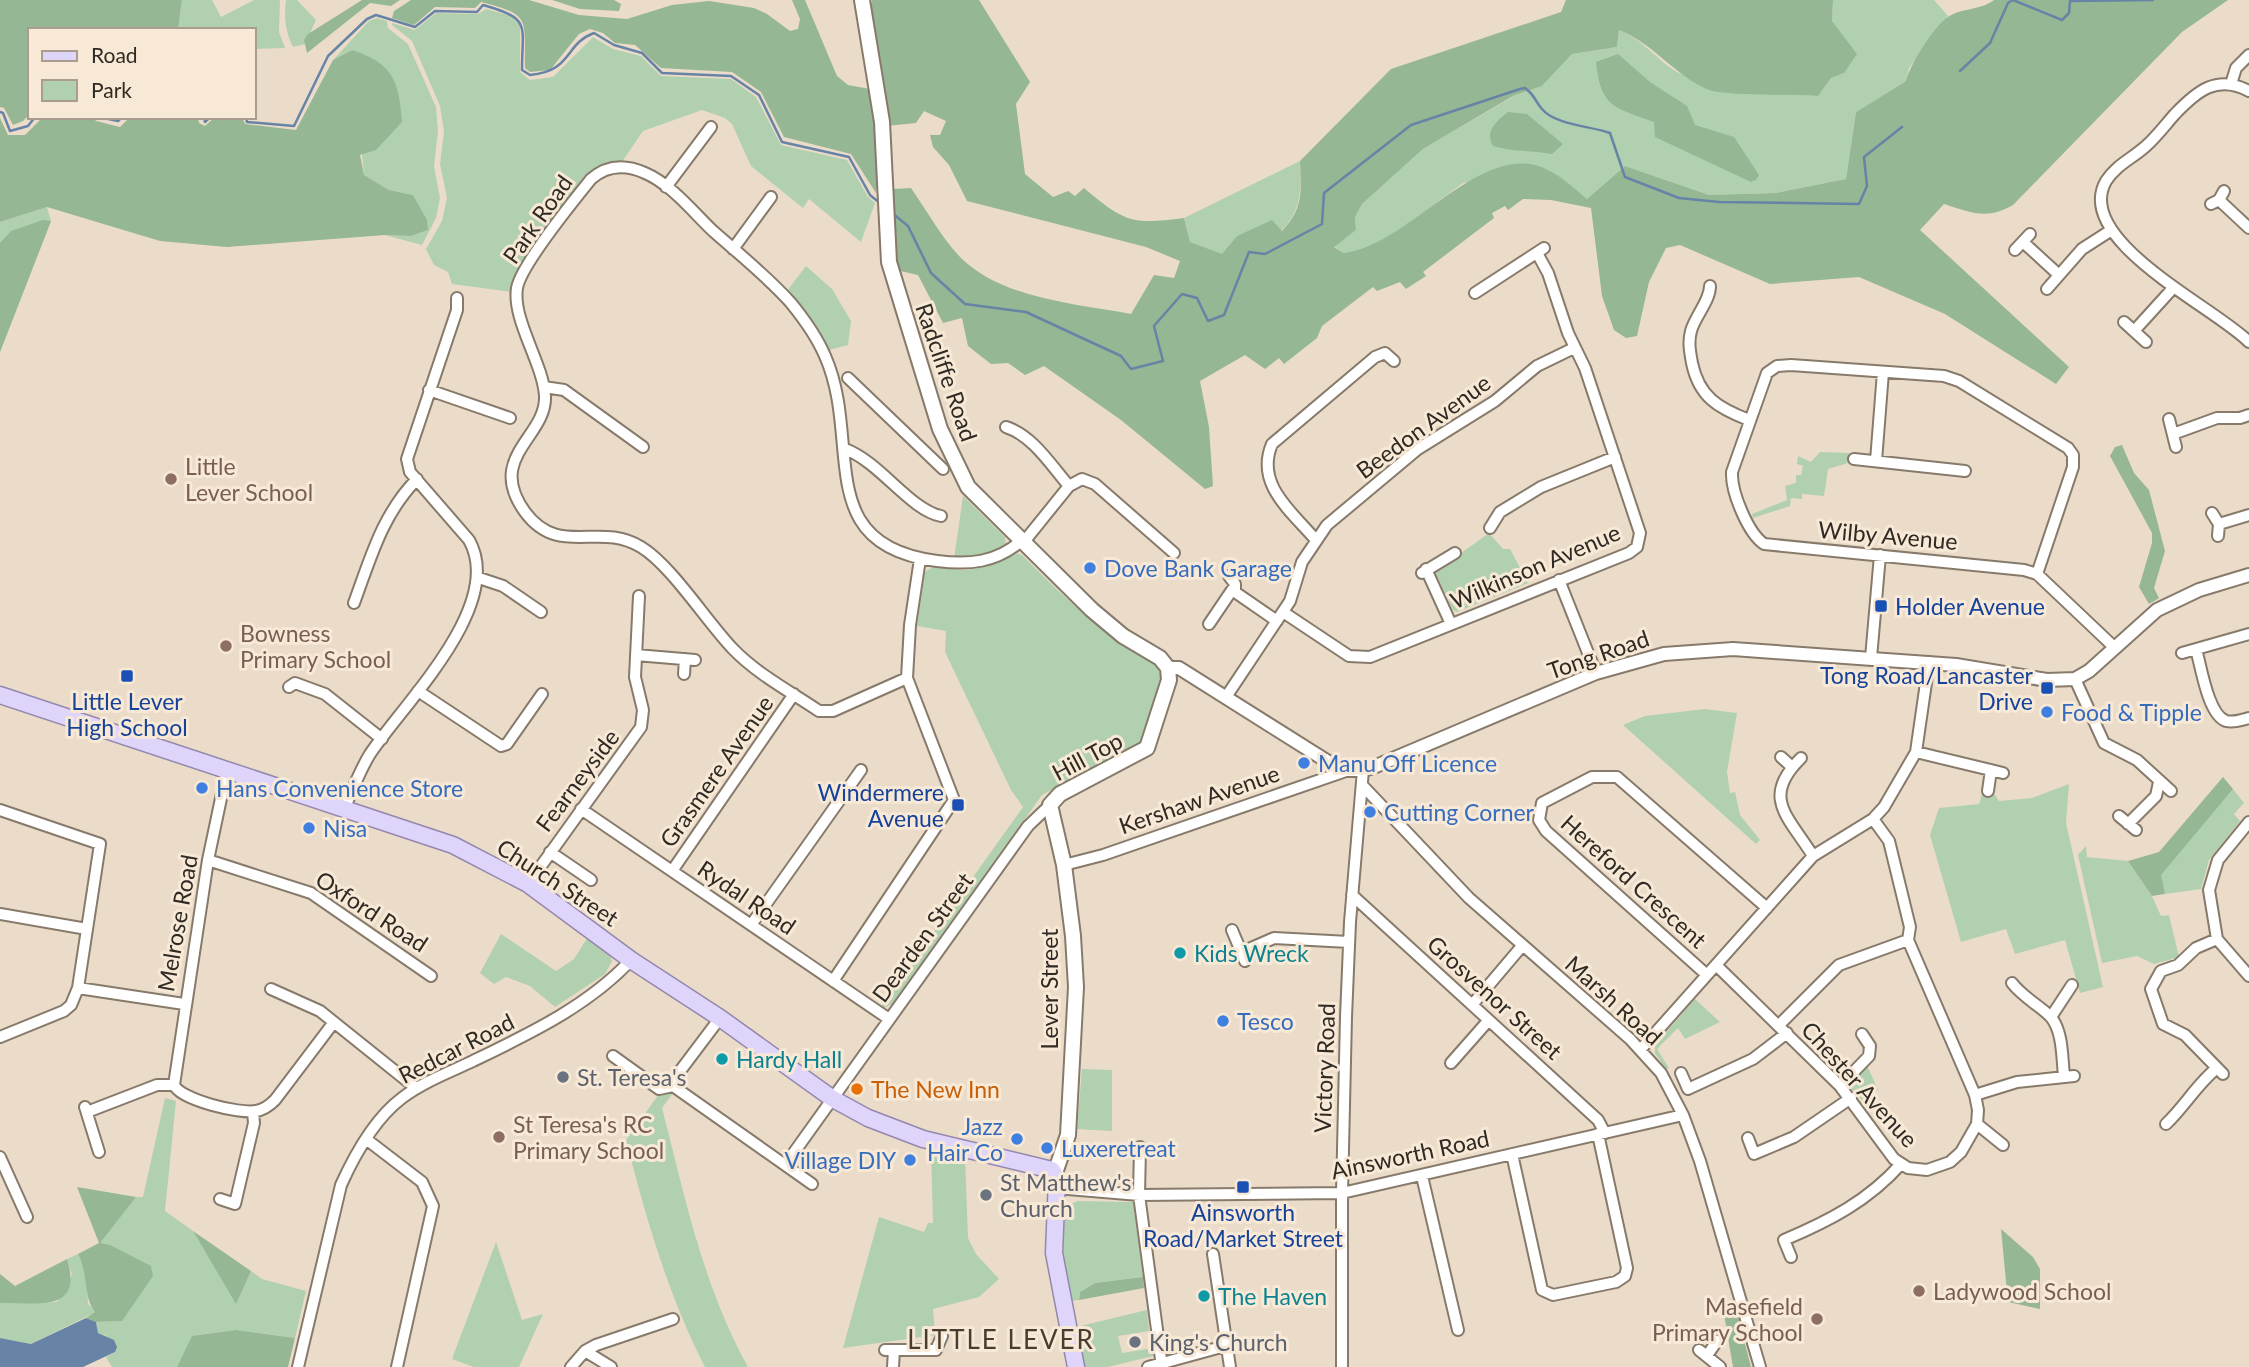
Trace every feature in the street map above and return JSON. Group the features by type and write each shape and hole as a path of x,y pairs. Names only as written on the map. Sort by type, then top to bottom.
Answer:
{"main road":[{"name":"Radcliffe Road","path":"862,0 882,122 889,262 950,453 968,487 1022,542 1092,610 1123,636 1160,658 1168,668"},
{"name":"Hill Top","path":"1050,805 1060,794 1147,748 1168,680 1168,668"},
{"name":"Church Street","path":"0,695 345,807 453,845 528,884 631,960 720,1018 833,1099 900,1132 1045,1167 1056,1181"},
{"name":"Lever Street","path":"1050,805 1064,865 1076,988 1068,1135 1056,1181"},
{"path":"1056,1181 1054,1253 1076,1367"}],"street":[{"path":"2231,84 2236,68 2249,55"},
{"path":"2249,91 2231,84 2212,85 2196,93 2146,146 2111,174 2105,183 2101,200 2110,231 2174,287 2229,323 2249,342"},
{"path":"666,187 696,138 712,127"},
{"name":"Park Road","path":"907,678 827,712 819,711 736,652 642,547 612,535 561,537 538,524 525,512 515,492 513,470 518,451 542,413 544,387 517,296 524,269 585,186 604,169 625,167 643,172 666,187 789,301 813,332 832,378 851,499 861,523 880,544 899,555 974,564 1012,550 1022,542"},
{"path":"733,249 766,212 771,197"},
{"path":"2218,199 2249,228"},
{"path":"2047,289 2082,249 2110,231"},
{"path":"2023,242 2059,275"},
{"name":"Wilkinson Avenue","path":"1280,617 1349,656 1370,657 1629,553 1639,542 1640,533 1615,457 1541,251 1478,296"},
{"path":"1710,286 1691,331 1689,347 1694,374 1701,391 1712,403 1749,420 1765,378 1777,366 1883,372 1959,380 2071,451 2073,467 2037,574 2114,647"},
{"path":"2134,331 2174,287"},
{"path":"345,807 363,766 418,691 459,628 479,578 475,553 469,540 417,479 407,459 457,310 457,298"},
{"path":"2124,322 2146,342"},
{"name":"Beedon Avenue","path":"1226,697 1291,598 1302,562 1315,539 1418,449 1495,401 1537,366 1574,348"},
{"path":"1315,539 1268,481 1267,457 1272,444 1375,357 1385,353 1394,361"},
{"path":"1876,461 1883,372"},
{"path":"848,378 943,469"},
{"path":"544,387 564,390 643,447"},
{"path":"429,390 488,405 510,418"},
{"path":"2173,434 2217,418 2249,415"},
{"path":"2169,419 2176,447"},
{"name":"Wilby Avenue","path":"1749,420 1732,479 1755,538 1764,544 2012,567 2037,574"},
{"path":"1006,426 1019,431 1033,444 1069,486"},
{"path":"845,449 865,457 925,509 941,516"},
{"path":"927,454 950,453"},
{"path":"1490,527 1500,512 1541,487 1615,457"},
{"path":"1854,459 1965,471"},
{"path":"354,603 385,520 401,495 417,479"},
{"path":"1022,542 1069,486 1082,479 1089,480 1174,553"},
{"path":"2212,513 2219,524 2218,536"},
{"path":"2219,524 2249,515"},
{"path":"1451,624 1423,571 1455,553"},
{"path":"1871,658 1880,555"},
{"path":"833,981 954,800 907,678 910,625 920,559"},
{"path":"2171,791 2132,757 2104,743 2075,679 2089,671 2141,622 2174,600 2249,575"},
{"path":"1228,576 1235,584 1235,591"},
{"path":"479,578 503,586 541,612"},
{"path":"1559,580 1595,673"},
{"path":"1209,624 1230,592 1235,591 1280,617"},
{"name":"Fearneyside","path":"528,884 641,727 643,710 635,677 639,600 653,606"},
{"path":"2182,653 2249,634"},
{"name":"Tong Road","path":"1346,771 1363,770 1595,673 1644,658 1689,651 1733,649 1929,662 2047,680 2075,679"},
{"path":"2196,649 2211,704 2217,715 2226,721 2249,718"},
{"path":"636,655 690,659 684,674"},
{"path":"1641,1049 1814,856 1873,820 1884,807 1916,752 1929,662"},
{"path":"1168,668 1179,668 1346,771"},
{"path":"289,687 295,684 325,694 382,739"},
{"path":"418,691 501,746 507,744 542,694"},
{"name":"Grasmere Avenue","path":"672,871 794,694"},
{"path":"1916,752 2003,773"},
{"path":"1781,757 1791,767"},
{"path":"1801,758 1791,767 1779,786 1780,800 1814,856"},
{"name":"Melrose Road","path":"174,1085 184,1004 208,860 227,770"},
{"path":"751,925 862,770"},
{"name":"Victory Road","path":"1342,1367 1342,1194 1349,942 1363,770"},
{"path":"1988,791 1991,770"},
{"name":"Kershaw Avenue","path":"1064,865 1103,855 1346,771"},
{"name":"Hereford Crescent","path":"1707,975 1546,831 1539,814 1542,803 1592,777 1616,777 1767,908"},
{"path":"2128,823 2156,796 2159,782"},
{"name":"Marsh Road","path":"1362,785 1469,898 1641,1049 1661,1073 1683,1115 1744,1307 1760,1367"},
{"name":"Dearden Street","path":"785,1165 1032,820 1050,805"},
{"name":"Rydal Road","path":"581,809 889,1019"},
{"path":"0,810 98,842 100,849 78,988 71,1005 64,1011 0,1038"},
{"path":"2247,817 2218,860 2209,881 2217,939 2249,976"},
{"path":"1873,820 1889,841 1910,927 1908,940 1975,1095 1977,1124 2003,1145"},
{"path":"550,852 591,880"},
{"name":"Oxford Road","path":"208,860 312,893 431,976"},
{"name":"Grosvenor Street","path":"1352,895 1598,1119 1602,1133"},
{"path":"0,914 86,929"},
{"path":"1233,930 1244,956 1275,938 1349,942"},
{"path":"2166,1125 2175,1110 2188,1104 2202,1080 2220,1071 2185,1035 2163,1024 2151,989 2161,971 2179,965 2196,948 2217,939"},
{"path":"1681,1073 1688,1089 1753,1059 1839,965 1908,940"},
{"path":"1472,1005 1522,946"},
{"name":"Redcar Road","path":"298,1367 341,1185 366,1139 387,1112 416,1088 556,1018 616,976 631,960"},
{"name":"Chester Avenue","path":"1716,965 1783,1029 1809,1059 1840,1086 1888,1152 1901,1164 1927,1170 1950,1162 1971,1139 1977,1124"},
{"path":"1975,1095 2003,1085 2069,1076 2059,1035 2051,1017 2008,984 2015,971"},
{"path":"2051,1017 2073,985"},
{"path":"78,988 184,1004"},
{"path":"271,989 320,1011 416,1088"},
{"path":"673,1086 674,1079 720,1018"},
{"path":"1451,1063 1488,1021"},
{"path":"99,1152 86,1109 158,1085 174,1085 187,1098 253,1112 275,1100 334,1023"},
{"path":"1840,1086 1869,1056 1870,1046 1862,1034"},
{"path":"613,1056 621,1068 659,1089 673,1086 812,1184"},
{"path":"1748,1139 1754,1154 1771,1149 1851,1098"},
{"path":"220,1199 235,1204 254,1123 253,1112"},
{"name":"Ainsworth Road","path":"1056,1181 1139,1195 1342,1194 1683,1115"},
{"path":"1512,1154 1542,1290 1553,1295 1616,1282 1625,1276 1627,1268 1602,1133"},
{"path":"366,1139 422,1182 433,1206 397,1367"},
{"path":"1140,1147 1139,1195 1161,1365"},
{"path":"0,1157 27,1217"},
{"path":"1791,1257 1784,1240 1856,1204 1901,1164"},
{"path":"1422,1176 1458,1330"},
{"path":"1213,1254 1230,1367"},
{"path":"571,1367 585,1351 673,1319"},
{"path":"893,1367 889,1350 936,1350 942,1336"},
{"path":"1717,1341 1704,1352 1720,1367"},
{"path":"1147,1367 1225,1346"},
{"path":"585,1351 611,1367"}],"green space":[{"path":"0,0 182,0 178,28 28,28 28,116 13,125 4,108 0,107"},
{"path":"182,0 212,0 221,17 254,0 280,0 279,32 285,48 256,49 256,28 178,28"},
{"path":"286,0 297,0 316,20 305,44 293,47 290,41 286,24"},
{"path":"362,0 400,0 391,6 370,3 307,53 304,40 308,34"},
{"path":"411,0 529,0 579,15 627,19 672,5 709,1 754,8 790,31 798,29 800,19 792,0 805,0 837,76 848,85 870,89 879,170 876,193 851,154 784,137 761,92 732,72 661,68 635,45 615,43 603,33 590,29 579,34 550,70 530,72 525,68 524,29 517,15 481,2 475,8 435,7 414,25 392,18 394,11"},
{"path":"552,0 614,0 621,4 619,11 580,9"},
{"path":"872,0 979,0 1030,82 1016,104 1025,174 1053,197 1068,191 1075,196 1084,188 1109,208 1140,221 1184,218 1190,242 1222,254 1237,236 1272,220 1282,231 1298,207 1301,190 1300,161 1391,69 1561,12 1566,0 1833,0 1832,21 1857,54 1844,73 1831,78 1818,96 1718,92 1685,77 1643,43 1619,30 1617,47 1572,54 1542,86 1513,96 1423,149 1362,204 1355,217 1356,230 1334,247 1344,253 1368,246 1394,233 1472,180 1498,168 1523,164 1548,170 1587,199 1625,166 1709,195 1776,193 1846,179 1856,112 1906,81 1923,46 1943,21 1953,14 1994,0 2228,0 2182,32 2013,205 1987,214 1944,204 1920,230 2069,367 2056,384 1945,314 1859,277 1770,284 1680,245 1666,248 1649,282 1637,336 1626,338 1614,330 1602,296 1591,208 1551,200 1523,199 1508,210 1505,206 1492,213 1494,218 1423,272 1426,276 1406,289 1400,282 1377,291 1373,287 1322,326 1317,338 1284,364 1279,358 1265,369 1245,355 1200,381 1209,427 1213,486 1205,489 1121,420 1044,366 1025,375 1008,363 991,364 968,346 962,318 943,323 918,275 896,270 893,189 911,188 962,259 999,283 1042,298 1131,314 1154,275 1174,278 1180,261 1146,247 967,201 949,165 933,147 930,135 940,135 946,121 924,111 916,123 886,126 870,11"},
{"path":"1833,0 1934,0 1948,16 1909,68 1906,81 1856,112 1846,179 1776,193 1709,195 1625,166 1587,199 1547,169 1463,183 1383,242 1360,252 1344,253 1334,246 1356,230 1355,217 1362,204 1423,149 1514,96 1542,86 1572,54 1617,47 1619,30 1637,40 1668,66 1698,80 1750,90 1818,96 1831,78 1844,73 1832,21"},
{"path":"486,9 512,16 520,24 520,72 530,80 553,77 593,37 613,49 641,56 661,76 731,79 756,97 781,145 847,160 868,197 875,203 861,242 809,199 803,208 751,166 732,124 725,118 702,110 643,131 622,162 600,166 585,177 521,267 511,292 452,284 448,272 434,265 426,249 442,221 447,198 440,164 444,131 440,106 412,41 392,23 415,30 436,13 478,14"},
{"path":"377,18 387,21 388,28 408,44 436,107 438,131 434,166 440,198 436,218 422,245 385,235 411,236 428,230 413,195 389,190 364,175 352,50 333,60 369,21"},
{"path":"352,50 377,61 391,76 399,95 402,122 376,150 360,155 364,175 389,190 413,195 427,220 428,230 411,236 385,235 227,247 160,241 47,207 0,222 0,118 8,135 25,135 41,119 94,119 120,127 128,119 198,119 199,123 205,126 213,119 243,119 245,124 296,130 333,60"},
{"path":"1618,54 1650,82 1687,106 1695,125 1734,137 1759,175 1756,180 1751,182 1655,137 1654,122 1612,104 1602,89 1596,62"},
{"path":"1508,112 1527,114 1563,144 1552,154 1493,146 1491,131"},
{"path":"1300,161 1297,207 1281,231 1272,221 1237,236 1222,255 1190,242 1184,218"},
{"path":"47,207 51,221 0,352 0,222"},
{"path":"43,220 51,221 0,352 0,243 11,231"},
{"path":"806,266 832,289 851,321 848,345 829,350 809,316 787,291"},
{"path":"2122,445 2134,473 2149,490 2165,551 2154,588 2159,598 2149,604 2139,587 2152,543 2152,533 2110,456 2115,447"},
{"path":"1820,452 1849,453 1848,463 1828,469 1824,496 1802,494 1802,499 1791,498 1790,506 1753,518 1752,514 1787,500 1785,486 1796,483 1796,475 1801,475 1803,466 1797,464 1798,456 1811,462"},
{"path":"963,496 1005,537 1006,548 978,559 954,559"},
{"path":"1489,533 1503,549 1510,549 1528,583 1457,612 1453,610 1435,572"},
{"path":"1014,553 1022,555 1092,621 1152,662 1160,671 1162,681 1141,743 1042,795 894,1003 884,1008 881,1006 1023,807 1011,790 945,652 946,631 917,626 925,572 934,566 975,569 993,564"},
{"path":"1705,709 1737,713 1727,772 1730,793 1735,792 1740,815 1760,840 1756,844 1623,725 1645,716"},
{"path":"2223,777 2233,789 2161,875 2165,894 2152,896 2128,861 2159,852"},
{"path":"2069,784 2066,823 2103,987 2080,993 2065,940 2015,954 2006,929 1961,942 1930,835 1939,808 1979,804 1982,794 1995,795 1999,801 2032,798"},
{"path":"2233,789 2244,803 2234,814 2240,821 2209,860 2201,889 2165,894 2160,875"},
{"path":"2086,846 2087,857 2128,861 2152,896 2161,916 2169,915 2179,957 2154,964 2137,956 2102,963 2078,855"},
{"path":"501,934 556,971 574,959 588,937 609,953 612,961 605,974 555,1007 530,986 506,977 494,984 480,973"},
{"path":"1695,999 1720,1022 1685,1039 1678,1028 1657,1049 1669,1068 1666,1069 1655,1053 1655,1045"},
{"path":"1866,1063 1878,1090 1862,1100 1847,1084"},
{"path":"1082,1069 1112,1070 1112,1131 1077,1129"},
{"path":"673,1093 662,1108 687,1208 719,1305 748,1367 705,1367 669,1284 626,1140 659,1094"},
{"path":"165,1098 176,1101 165,1211 193,1231 236,1303 251,1271 262,1279 306,1291 295,1338 236,1330 193,1336 177,1367 112,1367 106,1357 115,1352 107,1336 98,1333 96,1322 122,1321 99,1243 136,1197 143,1197"},
{"path":"931,1149 965,1157 968,1238 976,1254 999,1279 979,1297 933,1309 935,1335 843,1348 879,1217 924,1232 928,1223 933,1223"},
{"path":"77,1187 136,1197 100,1243 110,1245 151,1266 153,1276 122,1321 96,1322 86,1318 95,1312 89,1300 84,1270 78,1254 99,1243"},
{"path":"1077,1201 1133,1202 1143,1277 1095,1283 1080,1292 1079,1300 1071,1301 1063,1253 1065,1208"},
{"path":"2001,1229 2033,1257 2040,1269 2040,1309 2008,1302"},
{"path":"193,1231 251,1271 236,1304"},
{"path":"496,1242 522,1320 543,1314 519,1367 474,1367 452,1359"},
{"path":"78,1254 86,1269 88,1304 96,1312 31,1344 0,1338 0,1303 57,1302 72,1275 67,1259"},
{"path":"67,1259 69,1289 63,1297 42,1303 0,1303 0,1274 15,1286"},
{"path":"1143,1277 1144,1288 1079,1300 1080,1292 1095,1283"},
{"path":"1735,1305 1751,1367 1733,1367 1723,1308"},
{"path":"1147,1310 1149,1331 1118,1336 1122,1353 1153,1348 1153,1356 1108,1367 1085,1367 1076,1327"},
{"path":"236,1330 295,1338 288,1367 177,1367 192,1336"}],"water":[{"path":"86,1318 96,1322 98,1333 114,1340 117,1347 115,1352 83,1367 0,1367 0,1338 31,1344"}],"waterway":[{"path":"1960,71 1990,43 2008,3 2013,0 2062,20 2069,13 2070,1 2153,0"},
{"path":"246,119 247,122 294,126 328,56 367,19 376,15 415,27 435,11 477,12 483,5 510,15 521,25 522,70 530,75 554,68 577,44 594,33 614,45 642,53 662,73 731,76 759,95 782,142 849,157 870,195 881,204"},
{"path":"891,212 908,226 931,273 965,304 1026,312 1121,356 1131,369 1163,361 1154,326 1182,294 1197,298 1208,321 1224,315 1249,252 1265,254 1322,224 1324,193 1411,125 1520,89 1529,91 1542,109 1555,119 1610,133 1625,177 1679,198 1719,202 1859,204 1867,186 1864,157 1902,127"},
{"path":"0,112 3,113 10,131 28,126 33,119"},
{"path":"108,119 120,119"},
{"path":"204,119 205,122 208,119"}],"place":[{"name":"Little Lever School","path":"171,479"},
{"name":"Dove Bank Garage","path":"1090,568"},
{"name":"Holder Avenue","path":"1881,606"},
{"name":"Bowness Primary School","path":"226,646"},
{"name":"Little Lever High School","path":"127,676"},
{"name":"Tong Road/Lancaster Drive","path":"2047,688"},
{"name":"Food & Tipple","path":"2047,712"},
{"name":"Manu Off Licence","path":"1304,763"},
{"name":"Hans Convenience Store","path":"202,788"},
{"name":"Windermere Avenue","path":"958,805"},
{"name":"Cutting Corner","path":"1370,812"},
{"name":"Nisa","path":"309,828"},
{"name":"Kids Wreck","path":"1180,953"},
{"name":"Tesco","path":"1223,1021"},
{"name":"Hardy Hall","path":"722,1059"},
{"name":"St. Teresa's","path":"563,1077"},
{"name":"The New Inn","path":"857,1089"},
{"name":"St Teresa's RC Primary School","path":"499,1137"},
{"name":"Jazz Hair Co","path":"1017,1139"},
{"name":"Luxeretreat","path":"1047,1148"},
{"name":"Village DIY","path":"910,1160"},
{"name":"Ainsworth Road/Market Street","path":"1243,1187"},
{"name":"St Matthew's Church","path":"986,1195"},
{"name":"Ladywood School","path":"1919,1291"},
{"name":"The Haven","path":"1204,1296"},
{"name":"Masefield Primary School","path":"1817,1319"},
{"name":"King's Church","path":"1135,1342"}],"district":[{"name":"LITTLE LEVER","path":"1001,1339"}]}
